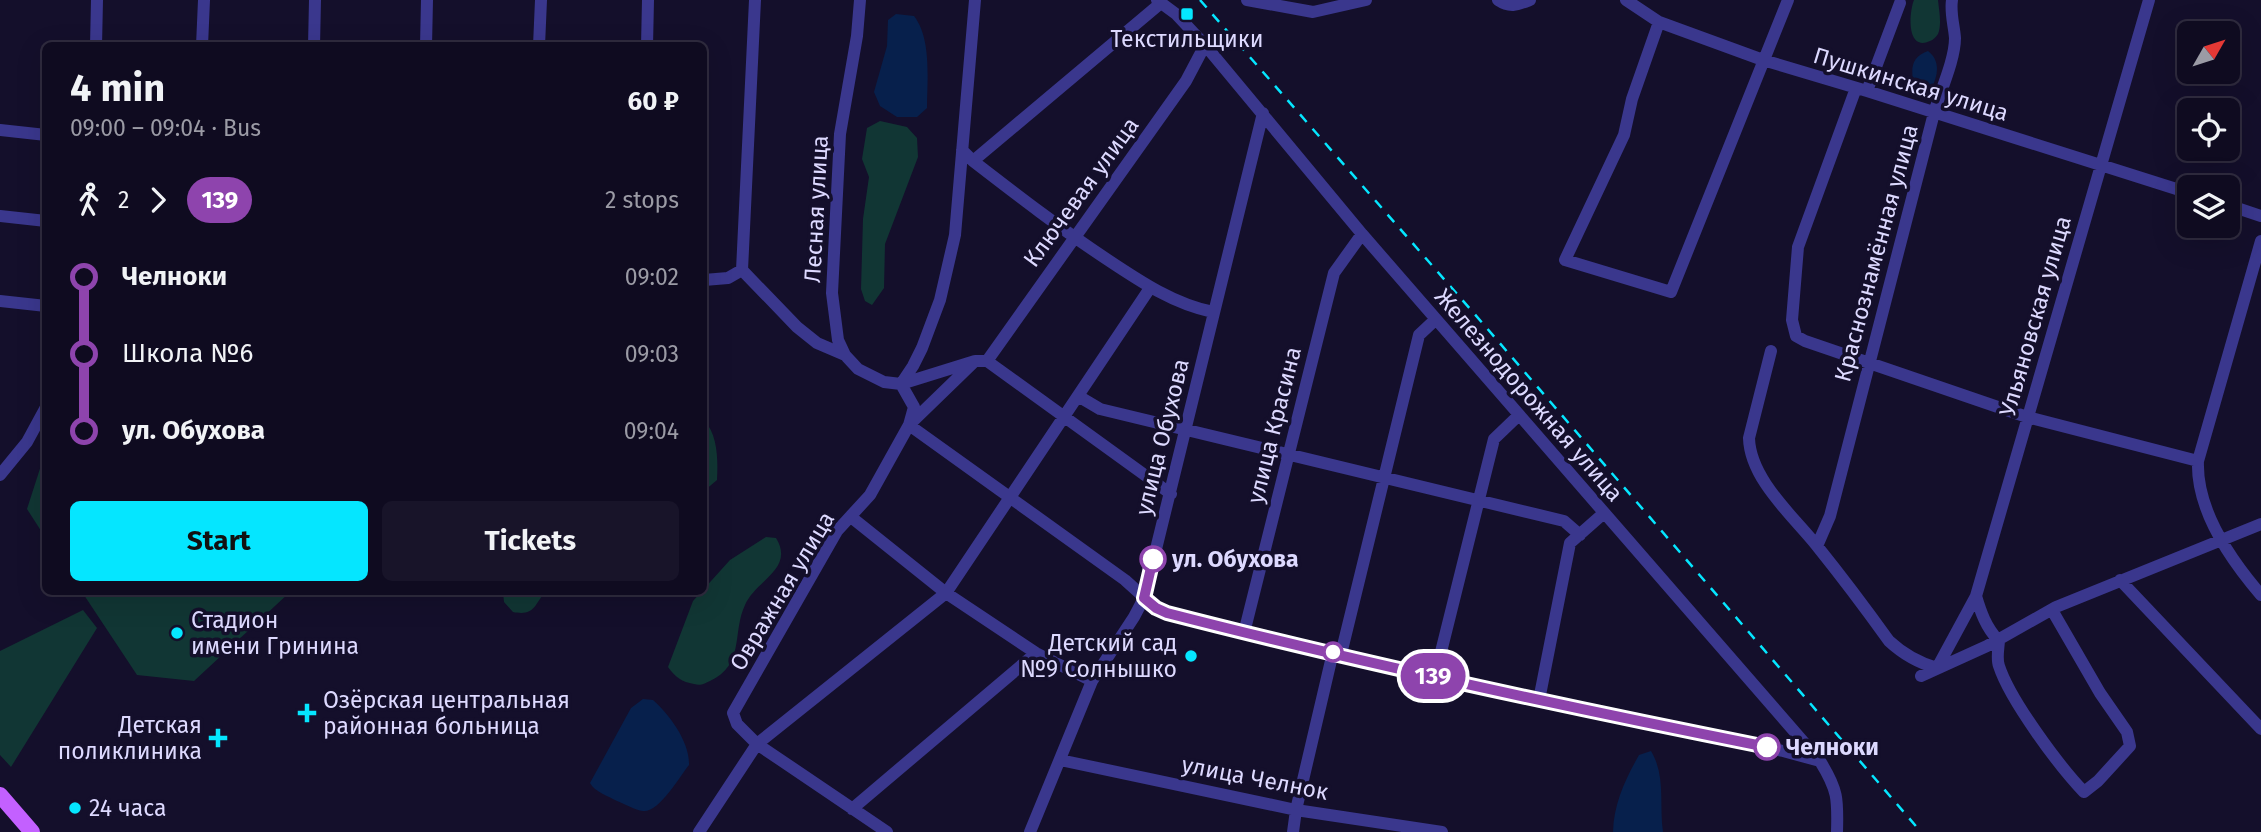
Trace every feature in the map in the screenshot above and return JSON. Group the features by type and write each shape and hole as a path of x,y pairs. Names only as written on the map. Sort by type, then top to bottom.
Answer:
{"main road":[{"path":"0,795 32,832"}],"street":[{"path":"96,42 97,0"},
{"path":"202,42 204,0"},
{"path":"314,42 315,0"},
{"path":"426,42 428,0"},
{"path":"539,42 541,0"},
{"path":"647,42 648,0"},
{"path":"755,0 742,270 797,327 817,342 845,355 858,369 884,382 901,384 981,361 1171,494"},
{"name":"Лесная улица","path":"845,355 838,340 832,293 840,134 857,36 860,0"},
{"path":"901,384 922,348 940,300 955,236 975,0"},
{"path":"1247,0 1313,12 1366,0"},
{"path":"1498,0 1506,5 1516,5 1530,0"},
{"name":"Пушкинская улица","path":"1626,0 1659,22 1763,60 2177,189"},
{"path":"1659,22 1632,99 1624,135 1565,260 1671,292 1788,0"},
{"name":"Краснознамённая улица","path":"1817,546 1830,516 1868,361 1953,51 1955,39 1952,0"},
{"name":"Ульяновская улица","path":"1937,668 1976,596 2149,0"},
{"path":"973,161 1159,1"},
{"name":"Железнодорожная улица","path":"1159,1 1176,14 1205,45 1435,320 1820,761 1833,781 1838,797 1837,832"},
{"path":"1900,4 1862,89 1798,247 1792,320 1796,336 2027,416 2199,461"},
{"name":"Ключевая улица","path":"909,425 981,361 1186,81 1205,45"},
{"name":"улица Обухова","path":"1030,832 1091,681 1144,598 1263,113"},
{"path":"0,130 42,135"},
{"path":"962,150 1074,237 1150,288 1197,309 1213,312"},
{"path":"2240,209 2261,216"},
{"path":"0,216 42,220"},
{"name":"улица Красина","path":"1244,633 1334,273 1362,234"},
{"path":"2261,241 2199,461 2198,478 2200,490 2230,557 2261,595"},
{"path":"707,281 728,278 742,270"},
{"path":"699,832 757,744 946,593 1150,288"},
{"path":"0,301 42,306"},
{"path":"1293,832 1296,810 1419,335 1435,320"},
{"path":"1771,351 1749,438 1749,449 1754,460 1775,497 1817,546 1889,641 1923,664 1937,668"},
{"path":"901,384 914,407 909,425 1125,580 1156,608 1167,613 1539,700 1820,761"},
{"path":"1079,396 1100,408 1564,521 1580,535"},
{"path":"0,475 27,442 42,414"},
{"path":"1435,676 1494,439 1519,415"},
{"name":"Овражная улица","path":"757,744 737,724 733,713 837,531 870,495 909,425"},
{"path":"1539,700 1570,543 1605,513"},
{"path":"850,517 946,593 1036,653 1091,681"},
{"path":"1920,676 2120,579 2261,524"},
{"path":"2120,579 2261,729"},
{"path":"1976,596 1981,615 1991,632 1999,639"},
{"path":"1999,639 1998,664 2018,704 2084,792 2098,781 2130,746 2127,732 2100,693 2052,610"},
{"path":"852,809 1036,653"},
{"path":"757,744 887,832"},
{"name":"улица Челнок","path":"1060,761 1296,810 1442,832"}],"green space":[{"path":"1914,0 1938,0 1939,30 1930,41 1922,43 1913,36 1911,13"},
{"path":"880,121 907,127 917,138 918,157 885,244 884,288 872,305 865,301 861,289 863,219 869,177 862,159 867,128"},
{"path":"707,424 715,440 717,480 707,488"},
{"path":"42,462 42,532 27,509"},
{"path":"766,537 776,538 781,549 781,558 772,574 750,596 745,605 736,647 728,666 710,681 698,685 690,683 673,674 668,667 693,601 698,595 707,595 707,585 730,560"},
{"name":"Стадион имени Гринина","path":"84,595 287,595 194,681 137,675"},
{"path":"503,595 543,595 533,609 525,613 513,612 504,602"},
{"path":"83,610 97,628 11,767 0,755 0,651"}],"water":[{"path":"896,14 914,16 924,36 927,108 917,117 897,117 880,106 874,92 887,46 888,20"},
{"path":"1928,51 1937,64 1937,74 1931,89 1923,91 1914,86 1912,69 1915,60"},
{"path":"643,699 653,700 672,721 686,747 689,765 656,806 643,811 602,794 590,783 631,708"},
{"path":"1651,751 1659,770 1663,832 1613,832 1618,801 1629,774 1639,755"}],"railway":[{"path":"1200,0 1921,832"}],"bus line":[{"name":"139","path":"1153,559 1144,598 1167,613 1539,700 1767,747"}],"place":[{"name":"Текстильщики","path":"1187,14"},
{"name":"ул. Обухова","path":"1153,559"},
{"name":"Стадион имени Гринина","path":"177,633"},
{"name":"Детский сад №9 Солнышко","path":"1191,656"},
{"name":"Озёрская центральная районная больница","path":"307,713"},
{"name":"Детская поликлиника","path":"218,738"},
{"name":"Челноки","path":"1767,747"},
{"name":"24 часа","path":"75,808"}]}
